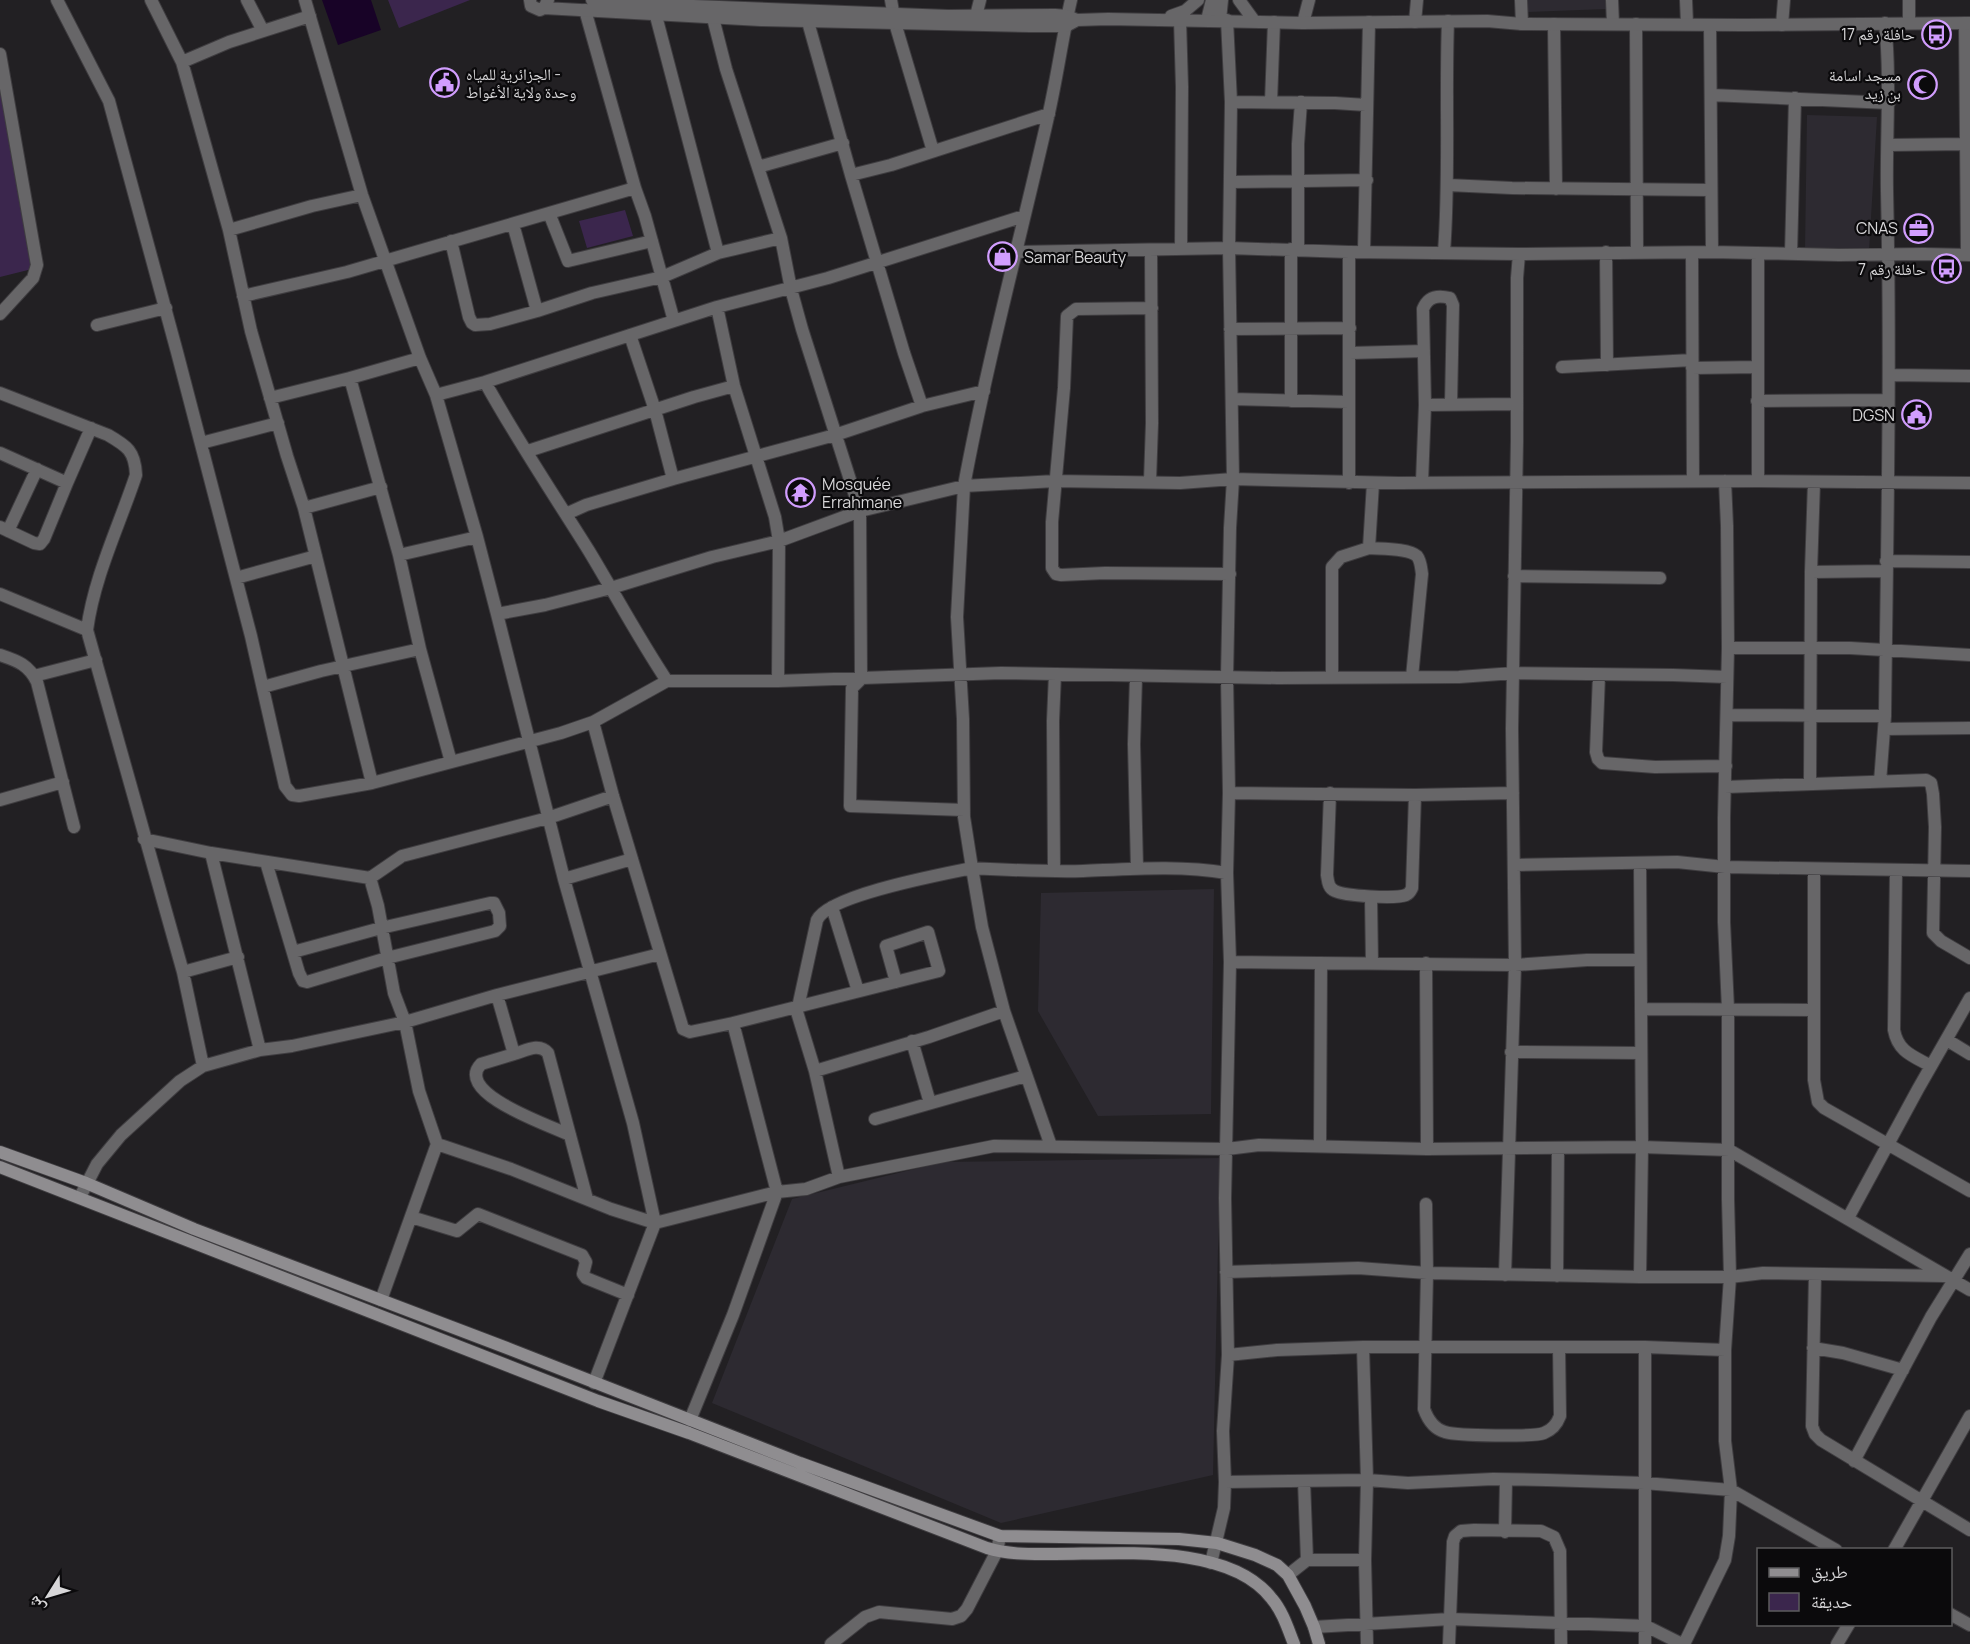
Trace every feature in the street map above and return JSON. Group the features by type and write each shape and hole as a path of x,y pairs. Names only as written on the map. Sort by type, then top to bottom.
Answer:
{"main road":[{"path":"0,1152 86,1183 194,1228 690,1420 1000,1536 1179,1539 1217,1543 1255,1555 1277,1565 1288,1575 1298,1589 1319,1644"},
{"path":"0,1167 598,1401 700,1437 997,1551 1033,1554 1163,1555 1211,1563 1235,1570 1261,1586 1279,1609 1294,1644"}],"street":[{"path":"57,0 109,101 166,308 236,578 285,786 292,795 372,783 530,742 593,722 667,681 778,681 961,674 1136,677 1412,677 1514,673 1727,677"},
{"path":"151,0 182,62 229,230 243,296 270,398 304,508 372,783"},
{"path":"247,0 263,31"},
{"path":"305,0 362,195 420,358 436,395 477,537 564,879 633,1123 655,1223 594,1383"},
{"path":"529,0 535,9 546,4 589,5 893,18 1218,20 1303,23 1487,21 1522,24 1710,25 1967,23 1969,255 1712,252 1519,254 1229,248 1015,252"},
{"path":"891,0 893,18 933,151"},
{"path":"976,16 980,0"},
{"path":"1051,1146 1004,1011 982,927 964,810 961,674 957,617 964,486 1015,252 1070,20 1071,0"},
{"path":"1151,21 1185,11 1198,0"},
{"path":"1211,1563 1224,1508 1223,1431 1228,1355 1226,1272 1230,962 1227,873 1229,794 1227,677 1233,479 1229,248 1231,102 1218,20 1212,0"},
{"path":"1218,20 1222,0"},
{"path":"1239,0 1256,22"},
{"path":"1303,23 1309,0"},
{"path":"1415,22 1417,0"},
{"path":"1521,0 1522,24"},
{"path":"1612,0 1613,24"},
{"path":"1686,0 1687,24"},
{"path":"1782,25 1784,0"},
{"path":"1909,0 1909,23"},
{"path":"589,5 656,16 712,12 808,22 976,16 1070,20"},
{"path":"589,5 635,188 674,321"},
{"path":"712,12 726,69 781,238 791,289 860,511 861,679 852,688 850,806 964,810"},
{"path":"182,62 310,16"},
{"path":"656,16 718,254"},
{"path":"1180,20 1181,248"},
{"path":"1444,252 1448,185 1446,64 1448,21"},
{"path":"808,22 851,175 922,406"},
{"path":"1271,102 1274,22"},
{"path":"1364,251 1369,22"},
{"path":"1880,782 1885,716 1889,375 1889,57 1885,23"},
{"path":"1554,24 1556,189"},
{"path":"1636,24 1637,252"},
{"path":"1710,25 1712,252"},
{"path":"0,54 37,265 33,278 0,314"},
{"path":"1712,95 1889,103"},
{"path":"1791,254 1796,98"},
{"path":"1231,102 1366,105"},
{"path":"1291,401 1301,102"},
{"path":"851,175 1049,114"},
{"path":"1888,145 1967,137"},
{"path":"758,167 843,143"},
{"path":"1230,182 1367,180"},
{"path":"1448,185 1556,189 1710,190"},
{"path":"243,296 347,272 635,188"},
{"path":"229,230 312,206 362,195"},
{"path":"549,213 568,261 652,241"},
{"path":"436,395 485,382 717,307 791,289 1024,216"},
{"path":"513,224 537,312"},
{"path":"451,241 472,323 475,325 490,324 537,312 592,293 662,277 718,254 781,238"},
{"path":"1150,481 1151,250"},
{"path":"1349,252 1349,483"},
{"path":"1605,252 1607,365"},
{"path":"1692,253 1693,481"},
{"path":"1758,253 1758,481"},
{"path":"1505,1275 1515,964 1514,576 1519,254"},
{"path":"1422,482 1425,405 1423,309 1425,301 1433,297 1450,298 1453,305 1451,404"},
{"path":"717,307 734,386 775,517 779,541 778,681"},
{"path":"97,326 166,308"},
{"path":"1152,308 1076,309 1067,316 1064,388 1052,522 1052,567 1056,574 1230,574"},
{"path":"1230,329 1350,328"},
{"path":"630,335 655,410 673,479"},
{"path":"1350,353 1424,351"},
{"path":"270,398 420,358"},
{"path":"1562,368 1692,364 1757,367"},
{"path":"1889,375 1970,376"},
{"path":"350,378 399,555 420,649 451,762"},
{"path":"485,382 611,588 641,642 667,681"},
{"path":"528,451 734,386"},
{"path":"566,514 673,479 835,435 922,406 984,391"},
{"path":"1,396 91,428 122,443 135,459 136,475 99,577 90,606 87,630 183,972 203,1066"},
{"path":"1232,399 1349,402"},
{"path":"1757,401 1887,400"},
{"path":"1425,405 1516,404"},
{"path":"201,442 278,423"},
{"path":"37,470 4,529 40,544 91,428"},
{"path":"0,453 68,483"},
{"path":"497,614 545,605 611,588 712,557 779,541 860,511 964,486 1055,481 1180,483 1233,479 1349,483 1693,481 1970,483"},
{"path":"1314,1627 1450,1619 1646,1626 1683,1644 1728,1551 1731,1490 1725,1441 1725,1350 1730,1277 1728,1008 1724,922 1728,648 1725,481"},
{"path":"1810,784 1811,572 1814,482"},
{"path":"1369,548 1373,483"},
{"path":"304,508 381,487"},
{"path":"399,555 477,537"},
{"path":"1332,677 1332,567 1341,557 1369,548 1409,552 1417,556 1421,564 1412,677"},
{"path":"236,578 316,556"},
{"path":"1811,572 1970,561"},
{"path":"1514,576 1660,578"},
{"path":"0,594 87,630"},
{"path":"1728,648 1850,648 1970,655"},
{"path":"263,687 420,649"},
{"path":"0,655 23,663 34,676 74,827"},
{"path":"34,676 96,660"},
{"path":"1054,869 1055,674"},
{"path":"1599,675 1596,752 1602,763 1655,767 1726,766"},
{"path":"1136,677 1134,744 1137,868"},
{"path":"1727,715 1885,716"},
{"path":"593,722 683,1029 690,1032 733,1023 798,1006 896,982 939,971 928,932 886,946 896,982"},
{"path":"1884,729 1970,728"},
{"path":"1725,787 1926,780 1931,783 1935,827 1933,933 1941,941 1970,958"},
{"path":"0,800 63,782"},
{"path":"1330,793 1327,875 1329,887 1336,892 1371,897 1404,896 1412,888 1414,795"},
{"path":"1229,794 1513,793"},
{"path":"144,839 211,853 370,878 402,856 548,818 613,796"},
{"path":"211,853 260,1050"},
{"path":"564,879 632,859"},
{"path":"266,862 292,951 299,974 303,981 307,982 387,958 495,931 500,926 499,913 494,903 490,903 292,951"},
{"path":"1515,865 1677,862 1725,867 1970,871"},
{"path":"1640,864 1642,1147 1640,1277"},
{"path":"839,1177 815,1071 798,1012 817,920 822,913 875,890 972,868 1080,871 1137,868 1201,869 1227,873"},
{"path":"1815,869 1814,1010 1815,1080 1818,1102 1824,1108 1887,1145 1970,1191"},
{"path":"1896,871 1894,1030 1900,1048 1931,1066"},
{"path":"370,878 378,906 394,993 405,1022 419,1091 437,1144 381,1300"},
{"path":"1371,897 1372,964"},
{"path":"832,907 858,991"},
{"path":"80,1197 97,1164 121,1135 180,1081 203,1066 260,1050 302,1044 405,1022 497,995 660,954"},
{"path":"183,972 238,957"},
{"path":"1230,962 1515,964 1639,960"},
{"path":"1320,963 1320,1146"},
{"path":"1426,963 1427,1149"},
{"path":"497,995 514,1054"},
{"path":"1848,1218 1970,998"},
{"path":"1641,1009 1814,1010"},
{"path":"815,1071 1004,1011"},
{"path":"690,1420 733,1315 777,1192 733,1023"},
{"path":"1947,1040 1970,1054"},
{"path":"912,1041 930,1103"},
{"path":"570,1134 495,1100 483,1091 476,1077 478,1066 537,1047 546,1050 570,1134 587,1199"},
{"path":"1511,1052 1640,1053"},
{"path":"875,1119 1026,1076"},
{"path":"437,1144 655,1223 777,1192 806,1189 839,1177 994,1146 1227,1149 1259,1145 1427,1149 1642,1147 1729,1150 1970,1290"},
{"path":"1557,1276 1558,1149"},
{"path":"1426,1203 1424,1409 1428,1419 1435,1427 1444,1432 1501,1435 1542,1434 1555,1425 1560,1411 1559,1347"},
{"path":"411,1217 457,1231 478,1214 582,1255 586,1262 583,1274 586,1278 628,1295"},
{"path":"1854,1461 1950,1279 1970,1254"},
{"path":"1226,1272 1358,1268 1427,1273 1557,1276 1730,1277 1763,1273 1872,1274 1950,1279"},
{"path":"1815,1274 1812,1426 1815,1434 1854,1461 1970,1530"},
{"path":"1228,1355 1277,1350 1363,1347 1526,1346 1725,1350"},
{"path":"1363,1347 1367,1480 1365,1560 1367,1644"},
{"path":"1645,1347 1645,1644"},
{"path":"1813,1348 1843,1353 1903,1370"},
{"path":"1895,1548 1970,1416"},
{"path":"1225,1482 1367,1480 1408,1483 1506,1480 1644,1483 1731,1490 1832,1548"},
{"path":"1505,1532 1506,1480"},
{"path":"1304,1481 1307,1560"},
{"path":"1449,1644 1453,1542 1455,1536 1461,1531 1541,1531 1550,1534 1557,1542 1560,1551 1561,1644"},
{"path":"831,1644 864,1617 879,1612 952,1620 961,1616 967,1609 997,1551 1000,1536"},
{"path":"1288,1575 1307,1560 1365,1560"},
{"path":"1952,1615 1970,1625"},
{"path":"1842,1642 1848,1626"}],"shaded area":[{"path":"322,0 371,0 381,30 338,45"},
{"path":"1528,0 1606,0 1606,9 1528,12"},
{"path":"1807,115 1877,117 1869,251 1805,249"},
{"path":"1214,889 1211,1114 1098,1116 1038,1011 1041,893"},
{"path":"1220,1158 1213,1475 1001,1523 712,1403 792,1199 943,1162"}],"green space":[{"path":"388,0 470,0 399,28"},
{"path":"0,72 32,269 0,277"},
{"path":"625,210 633,236 587,248 579,221"}],"place":[{"name":"حافلة رقم 17","path":"1936,34"},
{"name":"الجزائرية للمياه - وحدة ولاية الأغواط","path":"445,83"},
{"name":"مسجد اسامة بن زيد","path":"1922,84"},
{"name":"CNAS","path":"1919,228"},
{"name":"Samar Beauty","path":"1003,257"},
{"name":"حافلة رقم 7","path":"1947,269"},
{"name":"DGSN","path":"1916,415"},
{"name":"Mosquée Errahmane","path":"801,493"}]}
